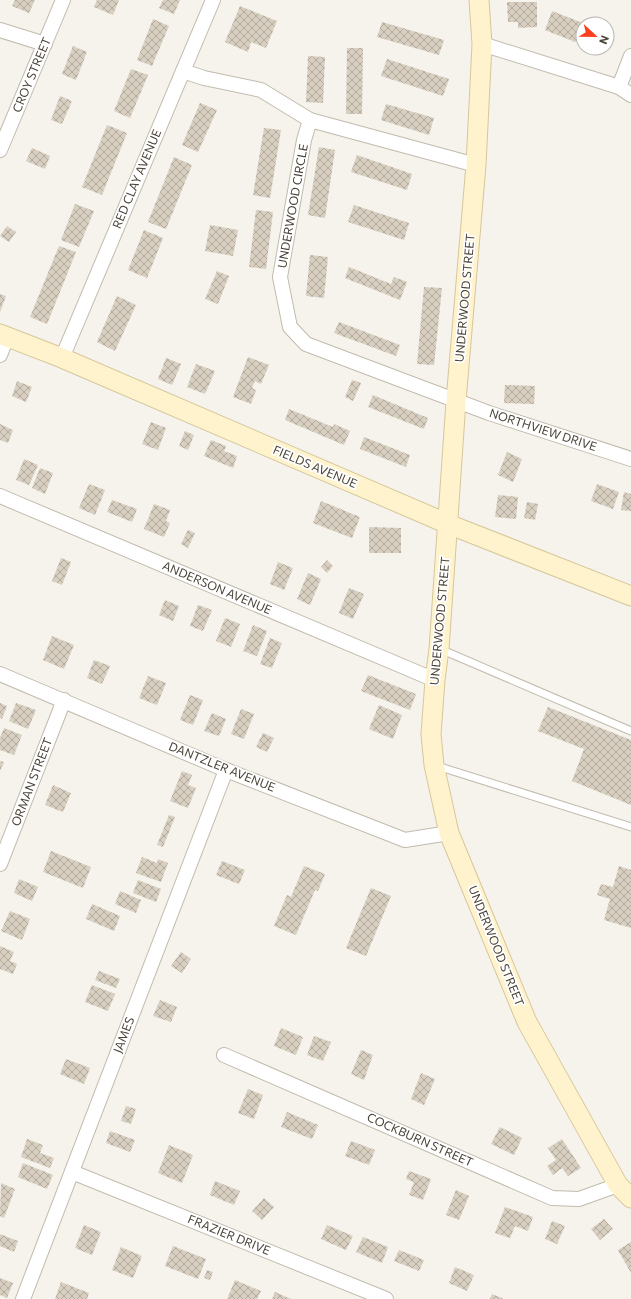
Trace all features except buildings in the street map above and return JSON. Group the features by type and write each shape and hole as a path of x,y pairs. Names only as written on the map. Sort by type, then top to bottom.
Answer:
{"street":[{"name":"CROY STREET","path":"0,150 63,0"},
{"name":"RED CLAY AVENUE","path":"62,358 213,0"},
{"name":"UNDERWOOD STREET","path":"479,0 482,44 476,165 456,401 440,649 435,680 431,734 434,765 450,833 527,1022 625,1191"},
{"path":"0,30 45,44"},
{"path":"482,44 619,87 631,95"},
{"path":"619,87 631,56"},
{"path":"183,71 204,78 261,90 310,120 476,165"},
{"name":"UNDERWOOD CIRCLE","path":"310,120 304,140 280,277 290,327 306,344 456,401"},
{"path":"0,355 3,335"},
{"name":"FIELDS AVENUE","path":"3,335 62,358 448,524 631,596"},
{"name":"NORTHVIEW DRIVE","path":"456,401 631,459"},
{"name":"ANDERSON AVENUE","path":"0,496 435,680"},
{"name":"DANTZLER AVENUE","path":"0,674 226,770 405,840 450,833"},
{"name":"ORMAN STREET","path":"0,864 64,700"},
{"name":"JAMES","path":"23,1299 226,770"},
{"name":"COCKBURN STREET","path":"224,1055 552,1198 579,1199 625,1191"},
{"name":"FRAZIER DRIVE","path":"72,1172 386,1299"}],"lane":[{"path":"440,649 631,731"},
{"path":"434,765 631,827"}]}
